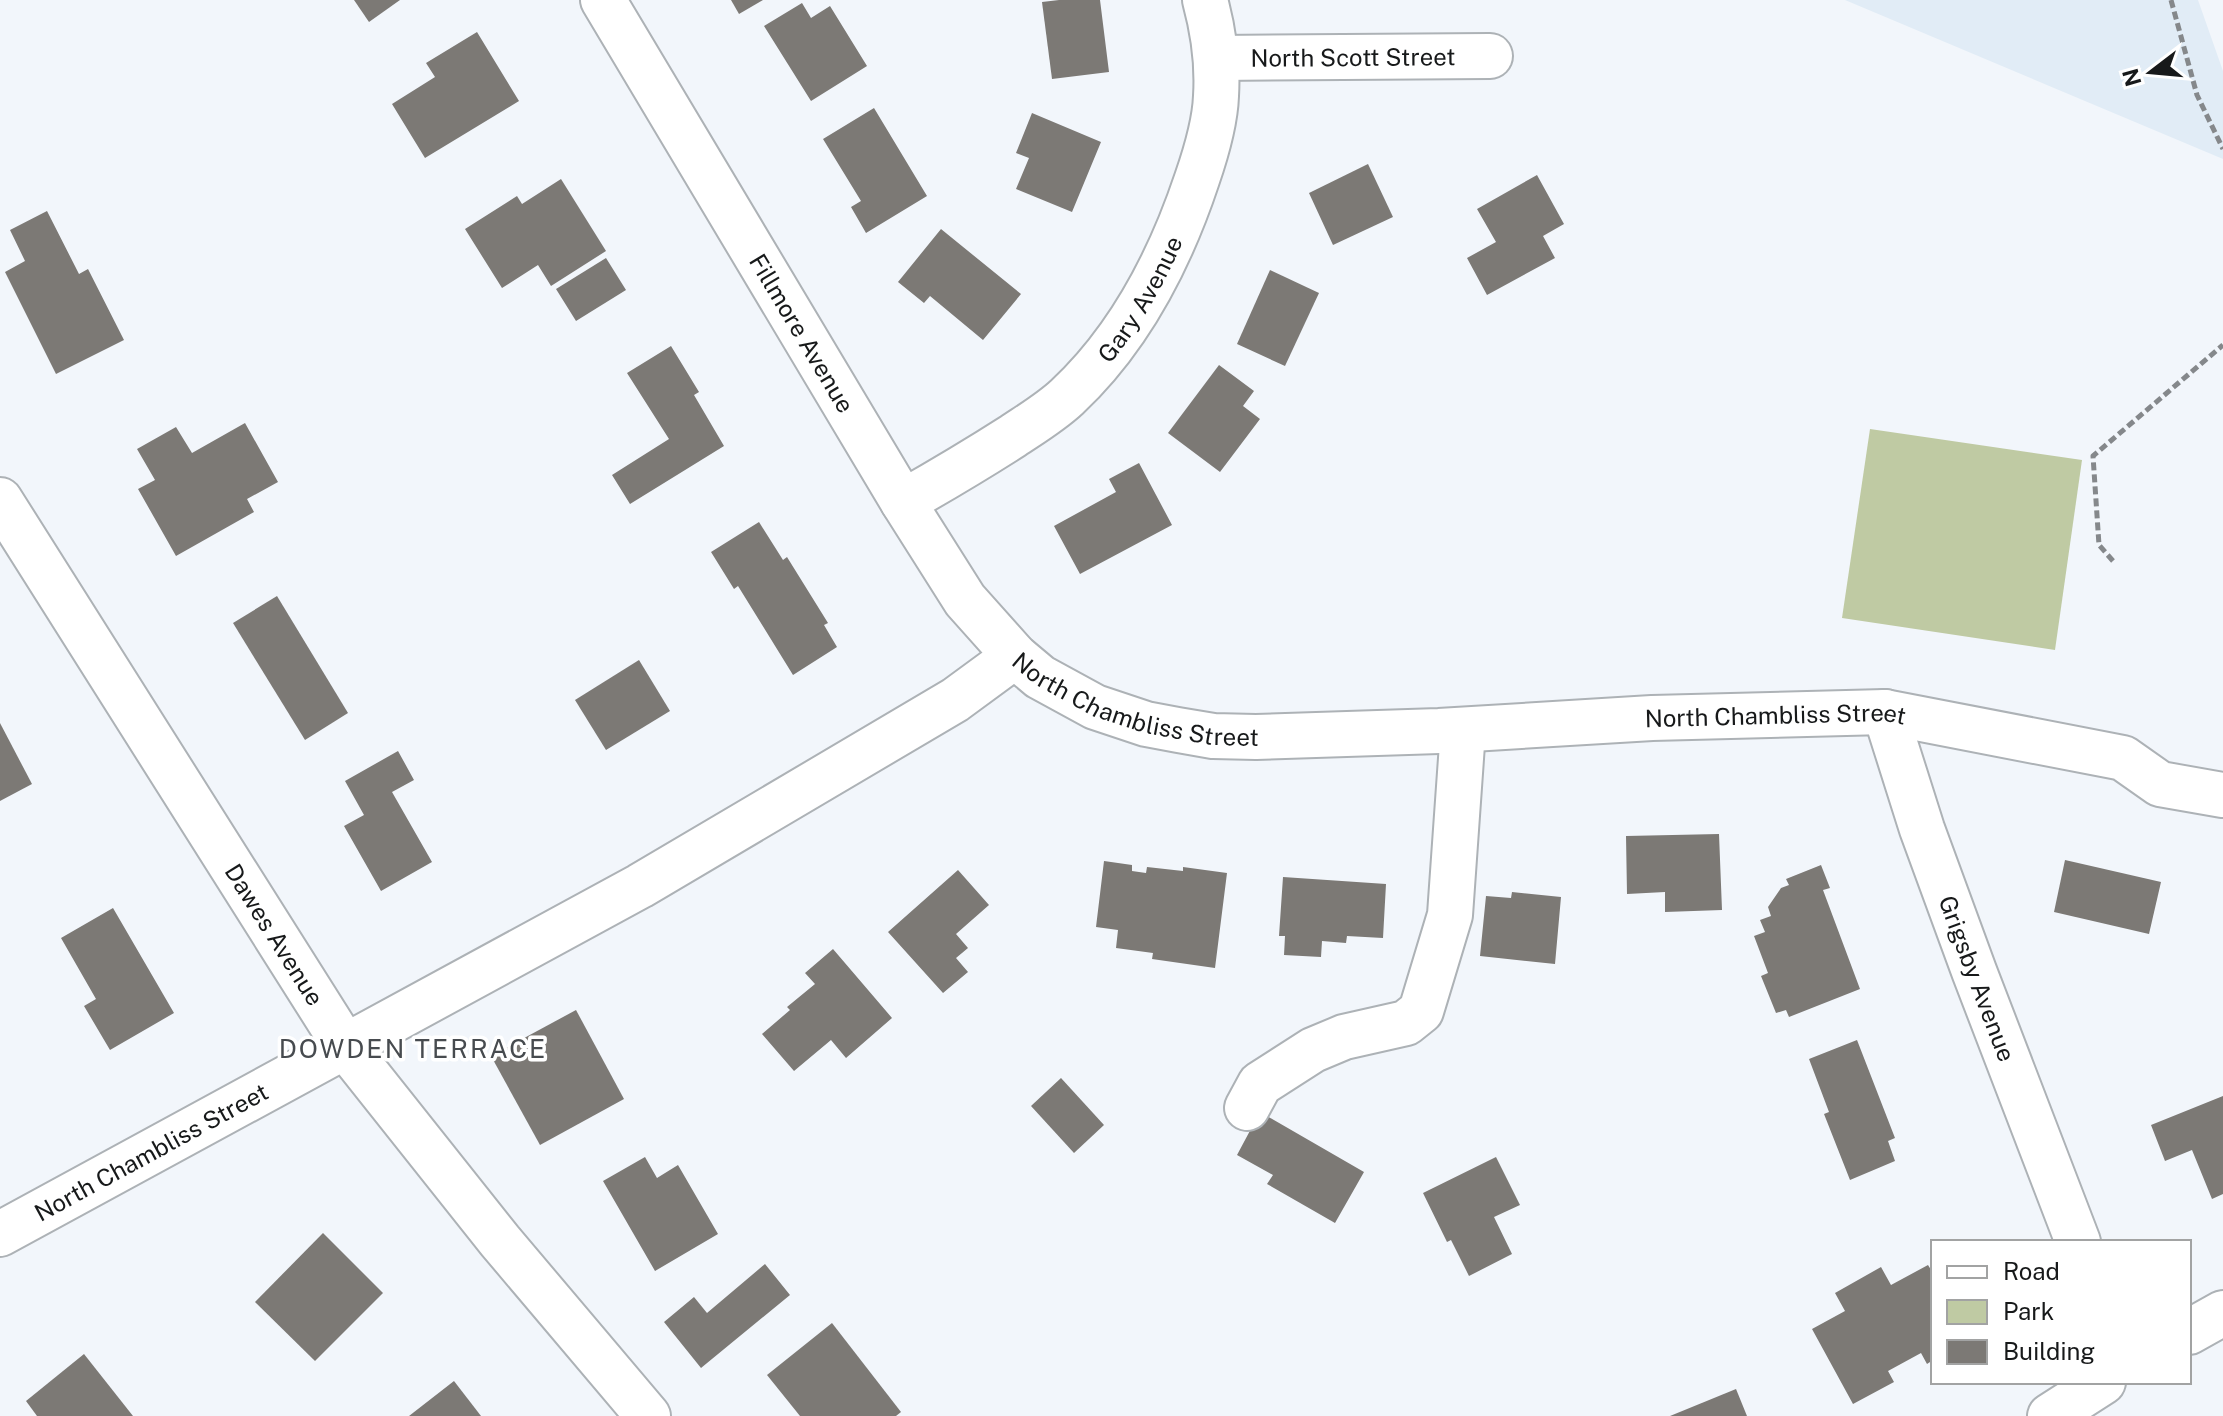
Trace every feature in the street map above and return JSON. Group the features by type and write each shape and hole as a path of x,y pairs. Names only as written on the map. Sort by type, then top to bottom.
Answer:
{"street":[{"name":"Fillmore Avenue","path":"603,0 903,502 965,600 1015,656"},
{"name":"Gary Avenue","path":"903,502 968,464 1065,399 1118,339 1144,300 1187,211 1208,141 1216,100 1217,58 1205,0"},
{"name":"North Scott Street","path":"1217,58 1490,56"},
{"name":"Dawes Avenue","path":"0,500 345,1046 500,1241 648,1416"},
{"name":"North Chambliss Street","path":"0,1234 640,886 955,700 1015,656 1040,677 1095,707 1146,724 1213,736 1463,730 1652,718 1885,712 2123,758 2160,784 2223,795"},
{"name":"Grigsby Avenue","path":"1885,712 1922,829 2077,1240"},
{"path":"1247,1108 1260,1084 1313,1050 1344,1037 1406,1023 1421,1011 1450,915 1463,730"},
{"path":"2191,1331 2223,1313"},
{"path":"2050,1416 2100,1384"}],"path":[{"path":"2171,0 2197,95 2223,149"},
{"path":"2113,561 2099,545 2093,456 2223,345"}],"shaded area":[{"path":"1845,0 2198,0 2223,71 2223,159"}],"green space":[{"path":"1870,429 2082,460 2055,650 1842,618"}],"building":[{"path":"354,0 400,0 369,22"},
{"path":"731,0 763,0 739,14"},
{"path":"1100,0 1109,72 1052,79 1042,2"},
{"path":"802,3 811,18 830,6 867,66 811,101 764,26"},
{"path":"477,32 519,101 425,158 392,104 435,77 426,63"},
{"path":"874,108 927,196 866,233 851,207 861,201 823,139"},
{"path":"1032,113 1101,142 1072,212 1016,189 1029,158 1016,153"},
{"path":"1368,164 1393,217 1333,245 1309,193"},
{"path":"1537,175 1564,224 1543,236 1555,258 1487,295 1467,258 1496,242 1477,209"},
{"path":"561,179 606,251 551,286 538,265 502,288 465,229 517,196 522,204"},
{"path":"47,211 79,274 88,269 124,340 56,374 5,272 25,261 10,230"},
{"path":"941,229 1021,294 983,340 930,296 924,303 898,282"},
{"path":"606,258 626,290 576,321 556,289"},
{"path":"1270,270 1319,293 1285,366 1237,344"},
{"path":"671,346 699,392 694,395 724,446 630,504 612,475 669,439 627,373"},
{"path":"1219,365 1254,391 1243,406 1260,419 1220,472 1168,433"},
{"path":"245,423 278,482 247,499 254,512 176,556 138,489 155,480 137,449 176,427 192,453"},
{"path":"1139,463 1172,525 1080,574 1054,526 1116,492 1109,479"},
{"path":"759,522 783,560 787,557 828,623 824,625 837,647 793,675 738,586 734,589 711,552"},
{"path":"277,596 348,713 305,740 233,623"},
{"path":"639,660 670,711 606,750 575,700"},
{"path":"0,723 32,784 0,801"},
{"path":"398,751 414,780 392,792 432,862 381,891 344,826 364,815 345,781"},
{"path":"1719,834 1722,910 1665,912 1665,892 1627,894 1626,836"},
{"path":"2065,860 2161,882 2149,934 2054,912"},
{"path":"1104,861 1132,865 1132,871 1146,873 1147,867 1183,871 1183,867 1227,873 1215,968 1152,959 1153,953 1116,948 1118,930 1096,927"},
{"path":"1821,865 1830,888 1823,890 1860,989 1789,1017 1786,1010 1776,1013 1761,976 1768,973 1754,936 1765,932 1760,920 1771,916 1768,907 1781,888 1789,885 1786,879"},
{"path":"958,870 989,905 956,934 968,948 956,958 968,972 943,993 888,932"},
{"path":"1283,877 1386,884 1383,938 1347,936 1346,943 1322,941 1321,957 1284,955 1285,936 1279,936"},
{"path":"1512,892 1561,897 1555,964 1480,956 1486,896 1511,898"},
{"path":"113,908 174,1013 110,1050 84,1006 96,999 61,938"},
{"path":"833,949 892,1018 846,1058 831,1040 794,1071 762,1034 790,1010 787,1007 815,984 805,973"},
{"path":"576,1010 624,1099 540,1145 491,1056"},
{"path":"1857,1040 1895,1138 1888,1141 1895,1161 1850,1180 1824,1114 1829,1112 1809,1059"},
{"path":"1061,1078 1104,1125 1074,1153 1031,1106"},
{"path":"2223,1096 2223,1194 2212,1199 2192,1150 2165,1161 2151,1125"},
{"path":"1260,1112 1364,1172 1335,1223 1267,1184 1273,1175 1237,1155"},
{"path":"645,1157 657,1178 678,1165 718,1234 655,1271 603,1181"},
{"path":"1496,1157 1520,1205 1494,1217 1512,1254 1469,1276 1451,1240 1447,1242 1423,1193"},
{"path":"323,1233 383,1293 315,1361 255,1302"},
{"path":"765,1264 790,1295 701,1368 664,1322 694,1297 707,1313"},
{"path":"1928,1265 1931,1270 1931,1361 1927,1364 1921,1353 1888,1371 1894,1382 1853,1404 1812,1329 1845,1311 1835,1293 1881,1267 1891,1285"},
{"path":"832,1323 901,1412 896,1416 800,1416 767,1375"},
{"path":"84,1354 133,1416 37,1416 26,1401"},
{"path":"454,1381 481,1416 409,1416"},
{"path":"1736,1389 1747,1416 1670,1416"}],"district":[{"name":"DOWDEN TERRACE","path":"413,1048"}]}
